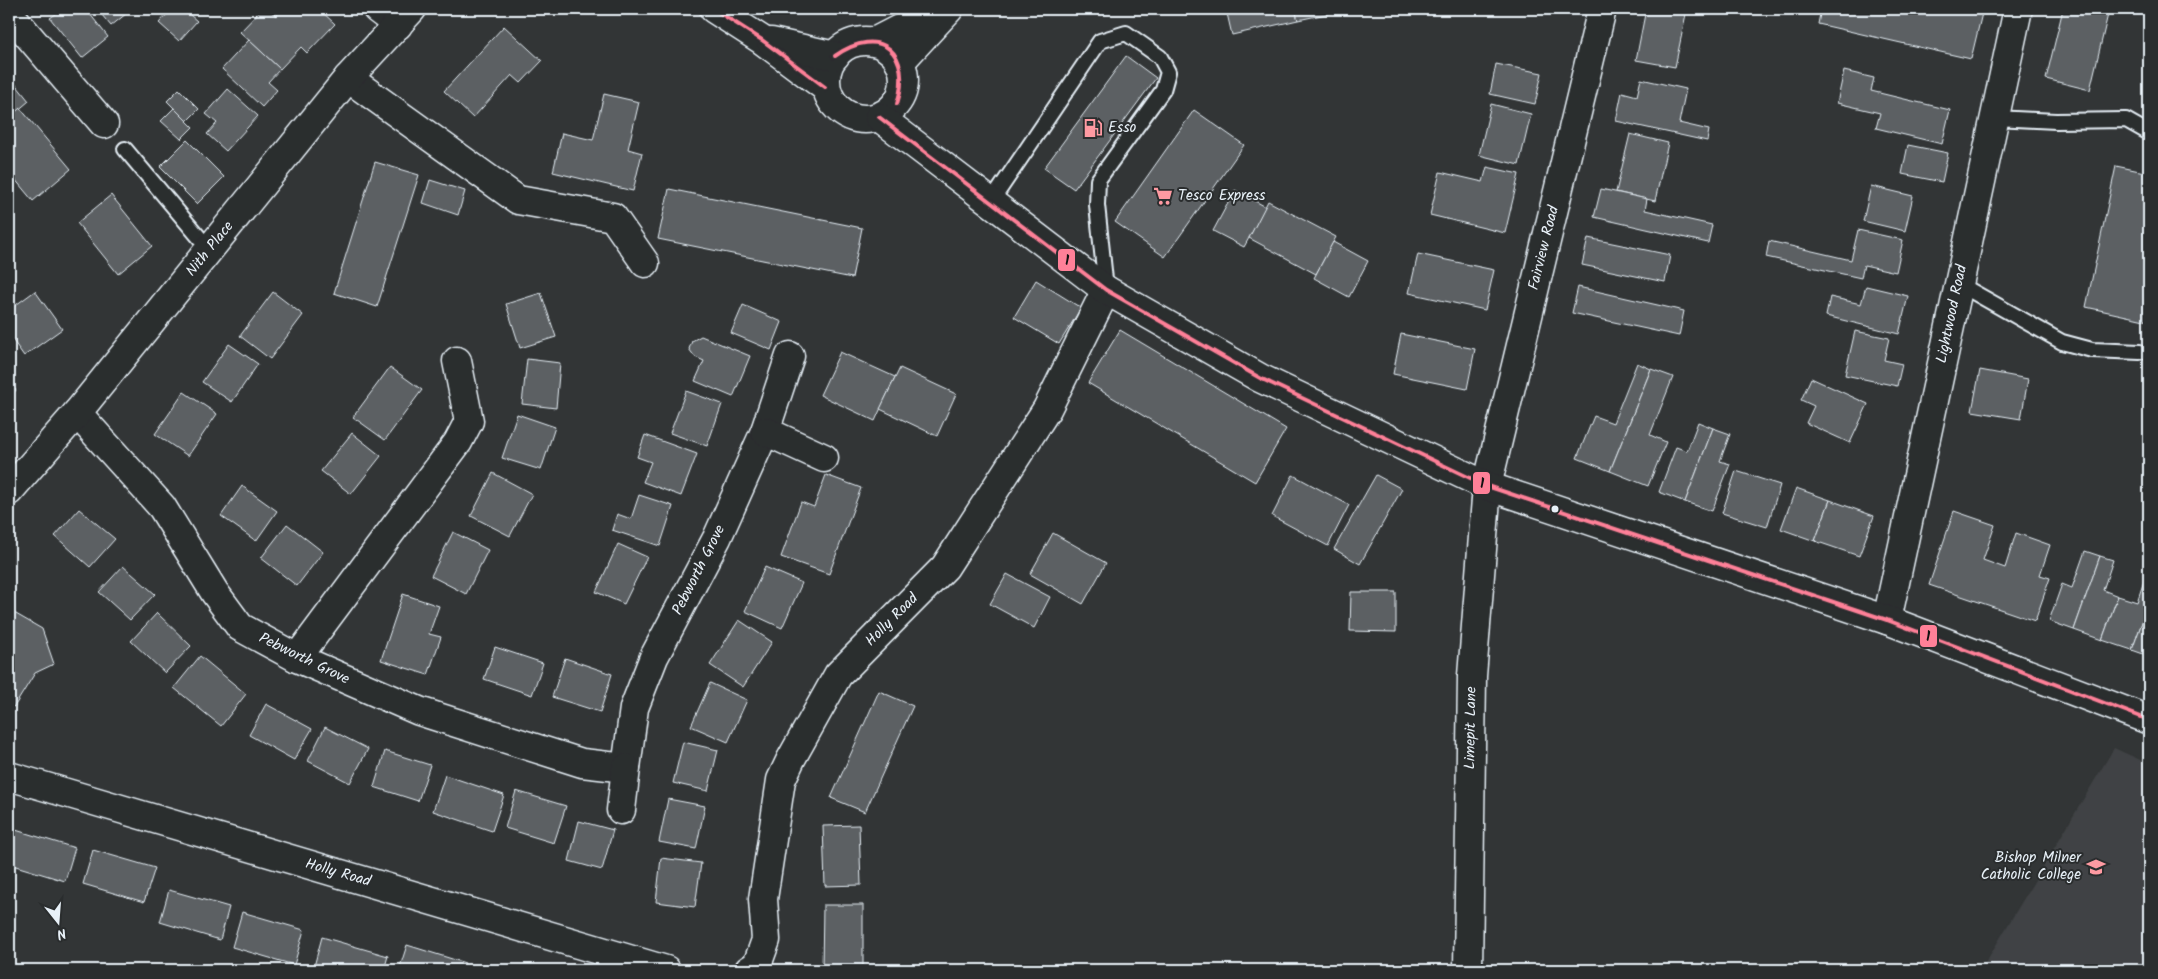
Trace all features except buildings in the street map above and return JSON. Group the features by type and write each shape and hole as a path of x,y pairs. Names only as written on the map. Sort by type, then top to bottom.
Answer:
{"street":[{"path":"377,9 405,17"},
{"path":"714,9 740,16 762,40 825,86"},
{"path":"874,42 938,9"},
{"path":"900,62 949,9"},
{"name":"Fairview Road","path":"1487,486 1602,9"},
{"name":"Lightwood Road","path":"1887,620 2018,9"},
{"path":"9,13 104,124"},
{"name":"Nith Place","path":"9,491 77,413 348,78 405,17"},
{"path":"762,40 835,56"},
{"path":"859,41 874,42 887,47 900,62 904,75 903,92 888,110 866,120 844,113 831,99 825,86 826,70 835,56 846,46 859,41"},
{"path":"348,78 518,200 613,217 645,263"},
{"path":"888,110 922,149 1106,290 1260,378 1487,486 1887,620 2149,720"},
{"name":"Holly Road","path":"749,970 757,966 766,940 762,899 781,780 791,759 838,675 945,567 1047,409 1106,290"},
{"name":"Pebworth Grove","path":"621,810 634,708 654,657 717,538 765,431 790,356"},
{"path":"297,658 458,442 469,421 457,360"},
{"name":"Pebworth Grove","path":"77,413 162,507 215,593 240,627 297,658 419,712 582,763 626,768"},
{"path":"765,431 824,458"},
{"name":"Limepit Lane","path":"1468,970 1472,676 1487,486"},
{"name":"Holly Road","path":"9,776 666,970"}],"lane":[{"path":"991,202 1100,41 1126,33 1160,57 1168,72 1163,90 1098,180 1097,205 1106,290"},
{"path":"1995,118 2056,121 2126,120 2149,134"},
{"path":"125,149 209,250"},
{"path":"1959,284 2062,342 2092,350 2140,352"}],"shaded area":[{"name":"Bishop Milner Catholic College","path":"2114,748 2149,764 2149,970 1981,970"}],"transit line":[{"name":"1","path":"714,9 762,40 825,87"},
{"name":"1","path":"835,56 852,47 866,43 879,44 889,49 897,58 901,70 901,86 897,104"},
{"name":"1","path":"879,117 1106,290 1260,378 1487,486 1887,620 2149,720"}],"place":[{"name":"Esso","path":"1093,128"},
{"name":"Tesco Express","path":"1163,196"},
{"name":"Bishop Milner Catholic College","path":"2096,867"}]}
